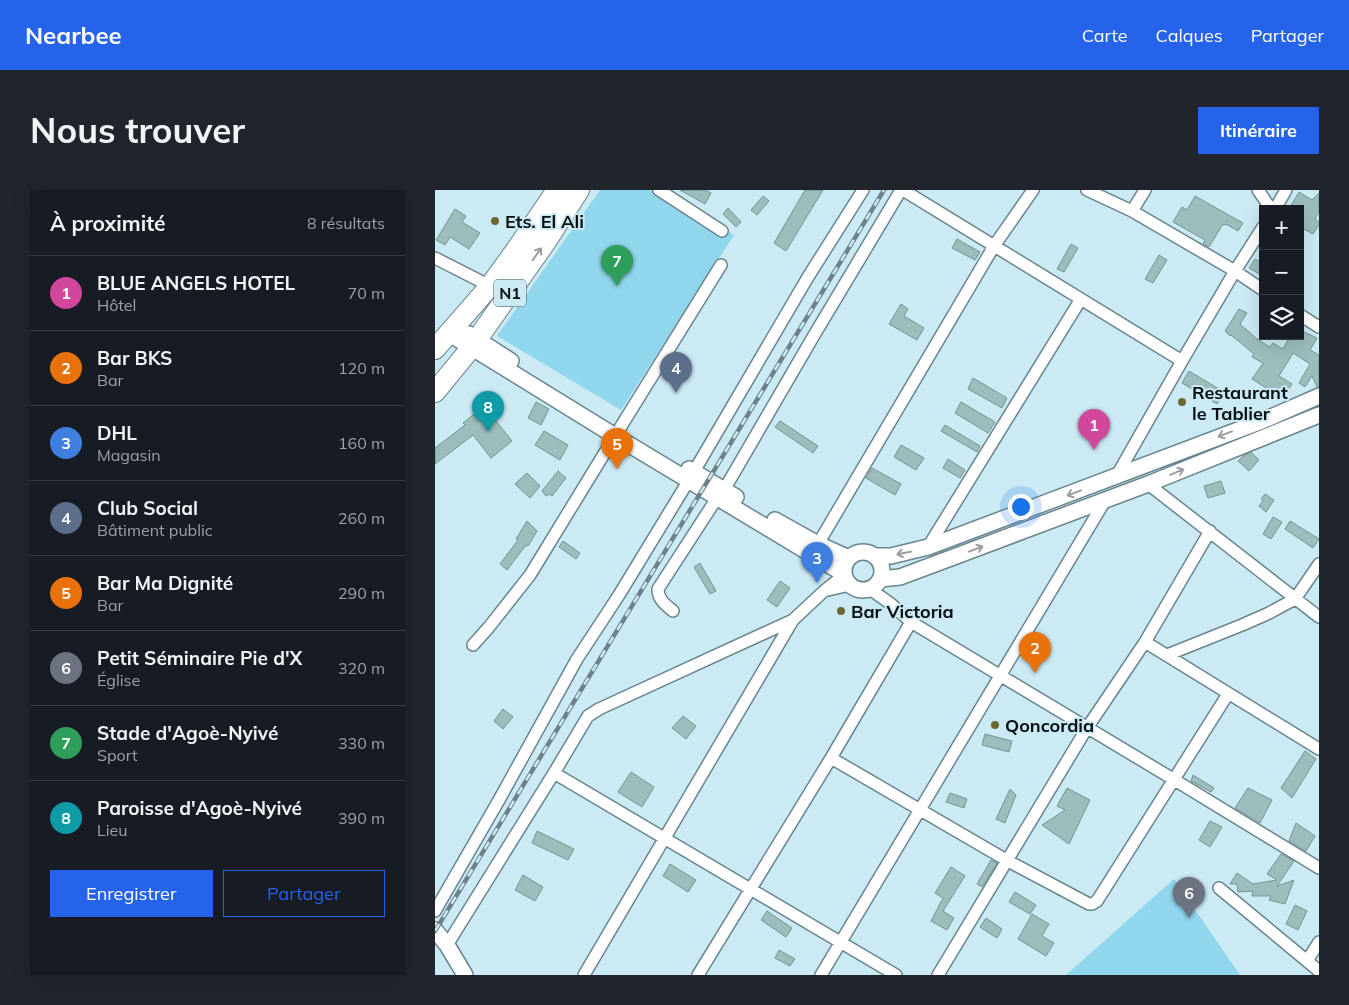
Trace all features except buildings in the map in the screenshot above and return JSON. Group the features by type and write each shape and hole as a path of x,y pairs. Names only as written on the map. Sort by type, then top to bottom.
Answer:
{"highway":[{"name":"N1","path":"435,349 489,286 557,190"},
{"name":"N1","path":"435,392 474,344 545,243 579,190"}],"main road":[{"path":"452,329 617,432 721,494 846,578 856,589 863,590 1148,484 1319,415"},
{"path":"846,578 845,566 849,558 857,553 866,552 875,556 891,556 928,547 1116,477 1261,421 1319,396"},
{"path":"721,494 849,558"},
{"path":"875,556 881,564 882,574 876,584"},
{"path":"435,930 447,945 465,975"}],"street":[{"path":"659,190 722,232"},
{"path":"435,911 577,660 619,595 808,278 863,190"},
{"path":"673,611 658,595 658,589 721,494 902,190 1182,361"},
{"path":"818,544 994,246 1033,190"},
{"path":"1087,190 1132,211 1235,271 1259,287"},
{"path":"1132,211 1145,190"},
{"path":"1258,190 1268,205"},
{"path":"1277,205 1286,190"},
{"path":"1116,477 1182,361 1259,233"},
{"path":"435,258 489,286"},
{"path":"473,645 530,575 721,265"},
{"path":"928,547 1081,299"},
{"path":"1304,317 1319,327"},
{"path":"1148,484 1319,617"},
{"path":"821,975 1106,499"},
{"path":"938,975 1087,728 1145,642 1210,531"},
{"path":"1167,656 1267,614 1295,599 1319,564"},
{"path":"584,975 793,620 824,591 846,578"},
{"path":"876,584 891,604 911,622 1319,868"},
{"path":"447,945 588,716 593,712 793,620"},
{"path":"698,975 752,889 911,622"},
{"path":"1145,642 1319,749"},
{"path":"831,758 1008,861 1089,904 1095,903 1228,694"},
{"path":"554,773 896,975"},
{"path":"1219,888 1319,971"},
{"path":"1307,961 1319,942"}],"shaded area":[{"path":"600,190 662,190 734,235 621,410 497,336"},
{"path":"1174,879 1240,975 1066,975"}],"railway":[{"path":"435,931 884,190"}],"place":[{"name":"Ets. El Ali","path":"495,221"},
{"name":"Stade d'Agoè-Nyivé","path":"617,286"},
{"name":"Club Social","path":"676,393"},
{"name":"Restaurant le Tablier","path":"1182,402"},
{"name":"Paroisse d'Agoè-Nyivé","path":"488,432"},
{"name":"BLUE ANGELS HOTEL","path":"1094,450"},
{"name":"Bar Ma Dignité","path":"617,469"},
{"name":"DHL","path":"817,583"},
{"name":"Bar Victoria","path":"841,611"},
{"name":"Bar BKS","path":"1035,673"},
{"name":"Qoncordia","path":"995,725"},
{"name":"Petit Séminaire Pie d'X","path":"1189,918"}]}
